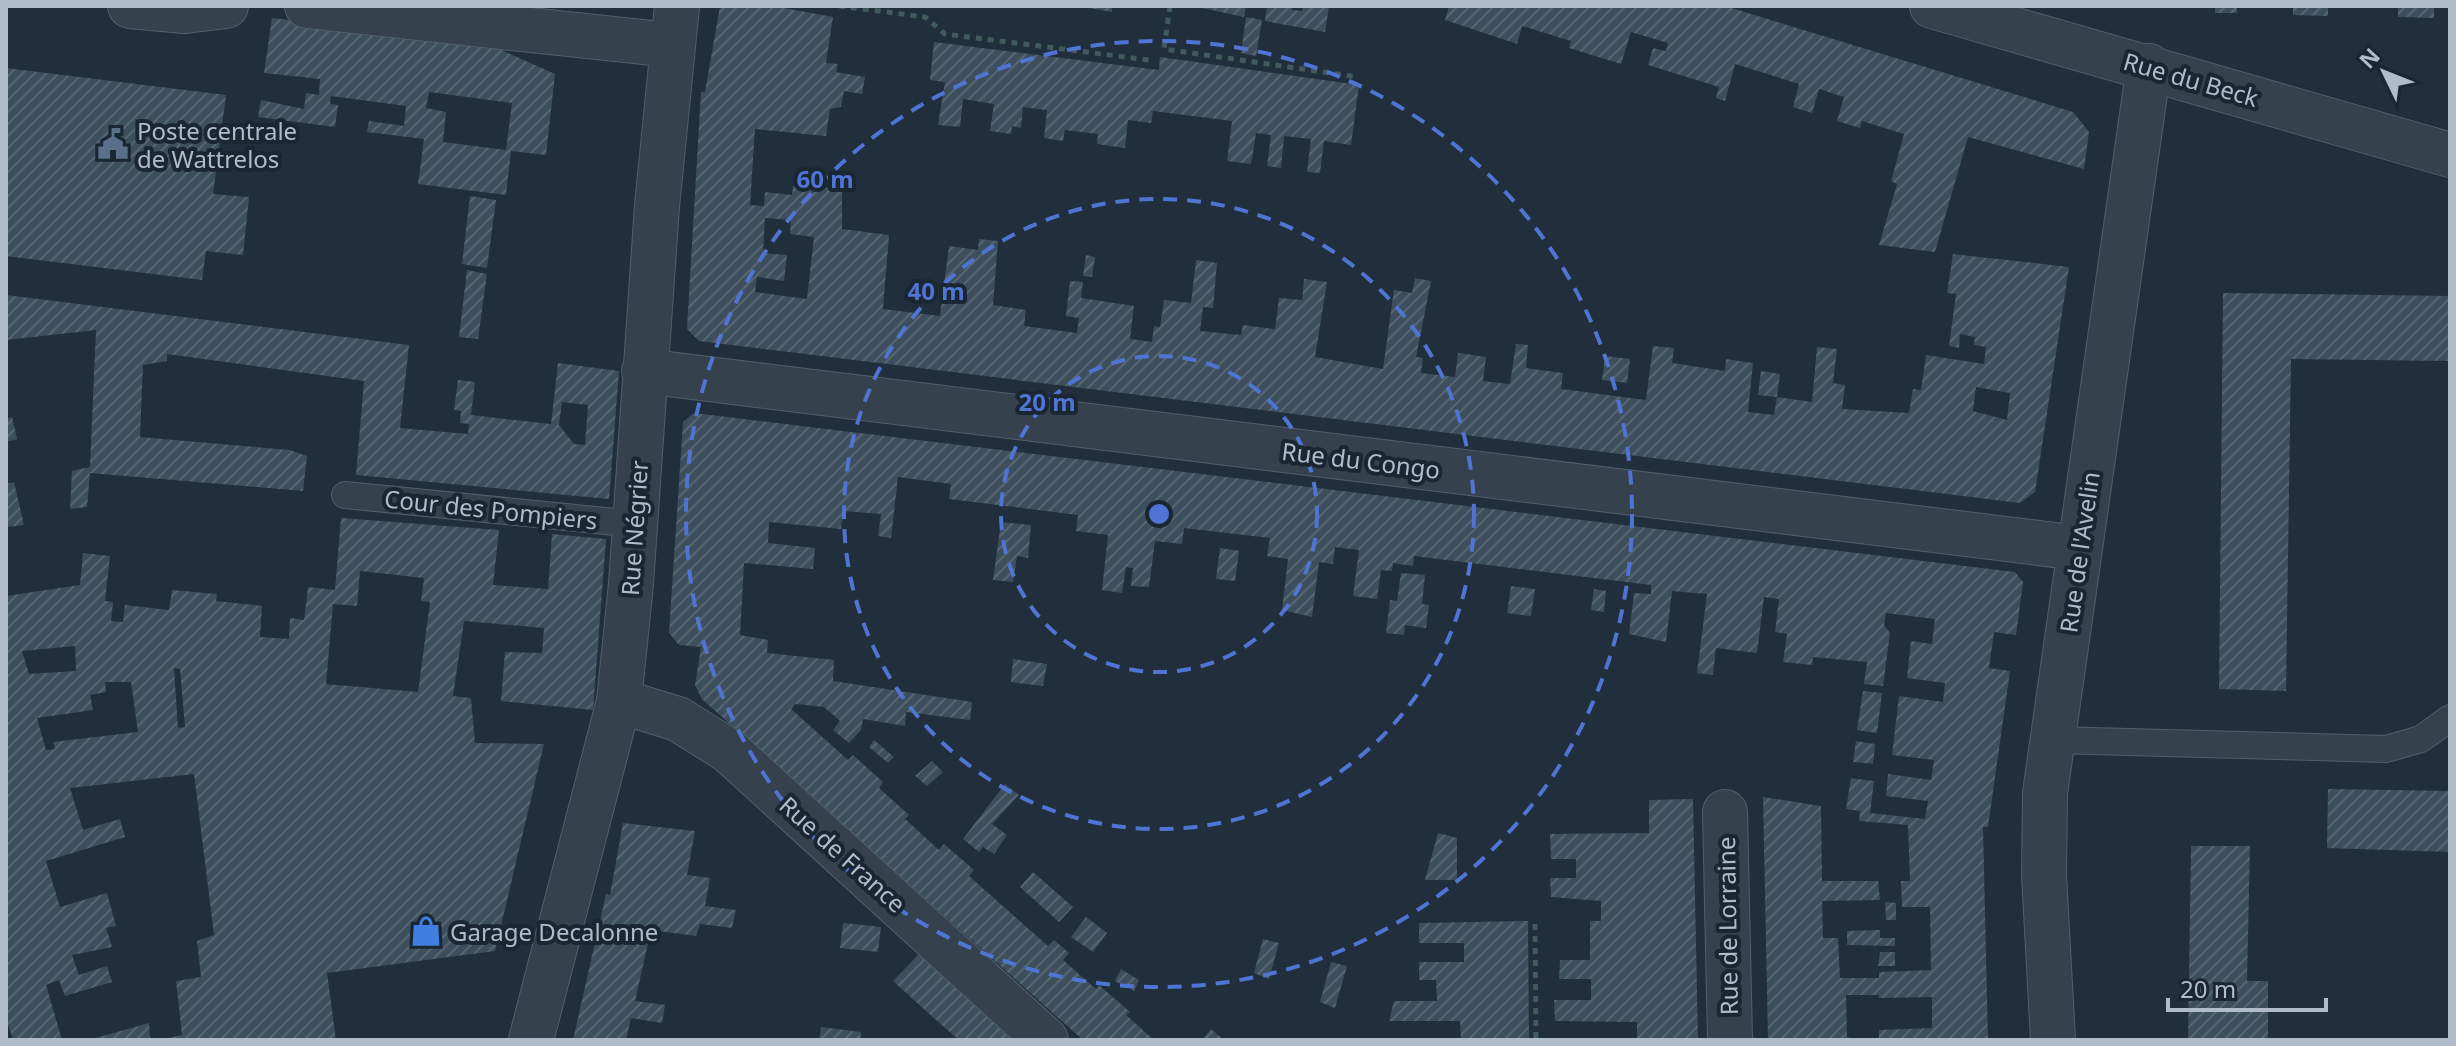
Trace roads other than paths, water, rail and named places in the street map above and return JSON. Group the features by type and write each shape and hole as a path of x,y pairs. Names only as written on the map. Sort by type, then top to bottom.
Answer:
{"street":[{"path":"130,6 185,11 226,6"},
{"path":"307,6 674,25"},
{"name":"Rue du Beck","path":"1932,6 1976,12 2450,155"},
{"name":"Rue Négrier","path":"531,1040 619,701 636,524 644,371 674,25"},
{"name":"Rue de l'Avelin","path":"2053,1040 2043,833 2079,548 2149,66"},
{"name":"Rue du Congo","path":"644,371 2079,548"},
{"name":"Rue de France","path":"619,701 678,719 729,751 1046,1040"},
{"name":"Rue de Lorraine","path":"1725,812 1730,1040"}],"lane":[{"name":"Cour des Pompiers","path":"345,495 636,524"},
{"path":"2053,740 2386,749 2421,739 2450,718"}],"place":[{"name":"Poste centrale de Wattrelos","path":"113,144"},
{"name":"Garage Decalonne","path":"426,931"}]}
